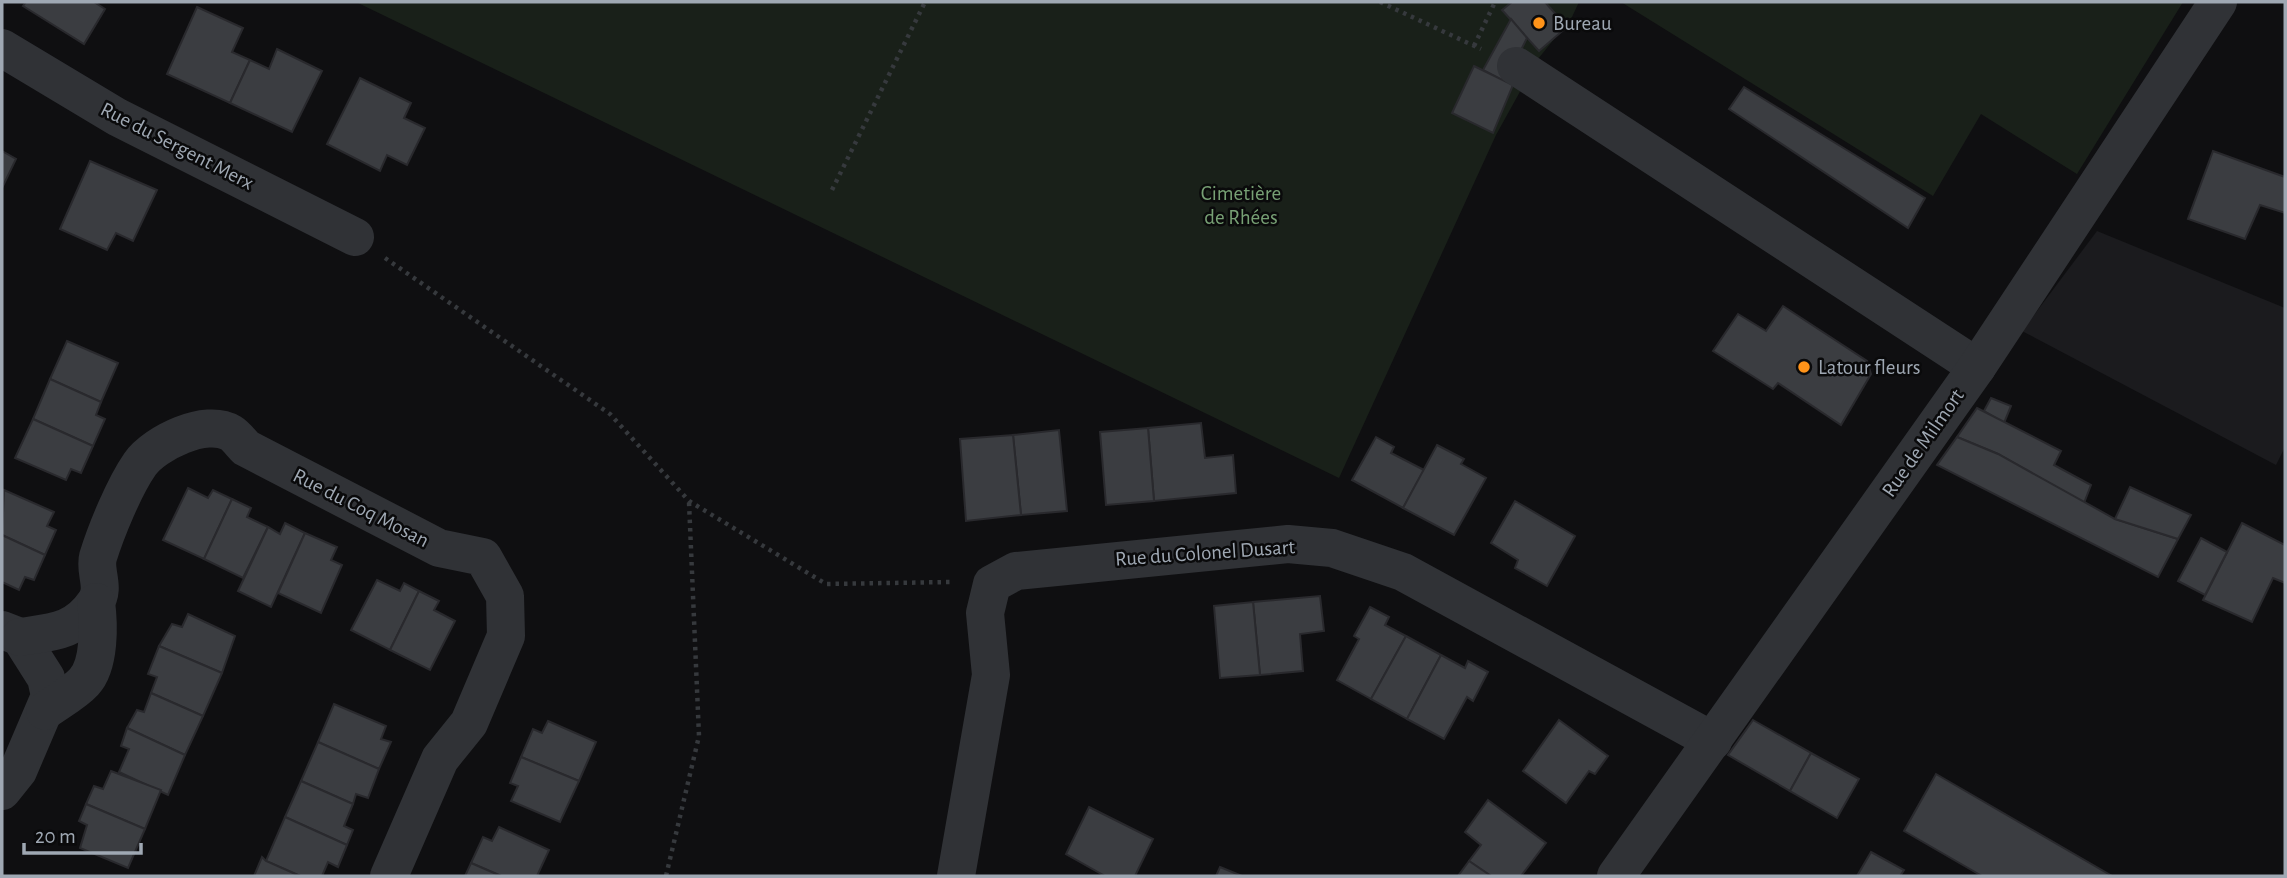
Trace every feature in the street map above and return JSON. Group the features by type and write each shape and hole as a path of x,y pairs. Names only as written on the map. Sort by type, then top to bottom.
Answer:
{"street":[{"name":"Rue de Milmort","path":"1616,876 1977,367 2218,2"},
{"name":"Rue du Sergent Merx","path":"2,48 117,117 355,237"},
{"path":"1516,66 1977,367"},
{"name":"Rue du Coq Mosan","path":"45,711 86,681 96,651 99,625 96,602 101,583 97,560 141,464 159,445 186,433 209,429 230,432 246,448 439,548 483,557 505,596 506,636 469,723 440,759 389,876"},
{"name":"Rue du Colonel Dusart","path":"992,584 1016,571 1086,563 1289,544 1332,548 1403,572 1713,741"},
{"path":"956,876 991,675 985,613 992,584"},
{"name":"Rue du Coq Mosan","path":"2,791 18,771 50,696 46,678 20,643 68,629 96,602"}],"path":[{"path":"832,190 925,2"},
{"path":"1380,2 1516,66"},
{"path":"1474,46 1495,2"},
{"path":"355,237 610,414 689,501 826,583 910,581 992,584"},
{"path":"666,876 699,736 689,501"}],"shaded area":[{"path":"2097,231 2285,308 2285,447 2276,465 2022,331"}],"green space":[{"name":"Cimetière de Rhées","path":"356,2 1579,2 1572,17 1538,59 1496,135 1339,478"},
{"path":"1621,2 2183,2 2077,174 1981,114 1933,196"}],"building":[{"path":"26,2 94,2 105,9 84,44 23,6"},
{"name":"Bureau","path":"1512,2 1545,2 1567,27 1539,51 1502,10"},
{"path":"197,7 243,28 232,52 250,60 230,103 167,74"},
{"path":"1511,19 1527,38 1505,82 1483,70"},
{"path":"277,49 322,71 292,132 230,103 250,60 269,69"},
{"path":"1474,66 1513,85 1493,133 1452,113"},
{"path":"360,78 411,103 404,118 425,128 407,165 387,155 380,171 327,144"},
{"path":"1744,87 1925,198 1908,228 1729,109"},
{"path":"2,151 16,159 2,188"},
{"path":"2213,151 2285,177 2285,213 2260,205 2245,239 2188,219"},
{"path":"90,161 157,190 133,241 116,233 107,250 60,229"},
{"name":"Latour fleurs","path":"1783,306 1867,361 1871,374 1841,425 1778,383 1773,389 1713,351 1738,314 1766,331"},
{"path":"67,341 118,363 101,402 50,379"},
{"path":"50,379 101,402 96,415 105,419 93,446 33,419"},
{"path":"1991,398 2011,406 2004,423 1984,411"},
{"path":"1977,408 2061,451 2054,465 2091,485 2084,503 1998,454 1957,437"},
{"path":"33,419 93,446 81,473 71,469 66,480 15,458"},
{"path":"1201,423 1205,458 1233,455 1236,493 1154,501 1148,428"},
{"path":"1148,428 1154,501 1106,505 1100,432"},
{"path":"1059,430 1067,511 1021,515 1013,435"},
{"path":"1013,435 1021,515 966,521 960,439"},
{"path":"1376,437 1394,447 1391,453 1424,470 1403,508 1352,480"},
{"path":"1957,437 1998,454 2115,519 2178,539 2158,577 1937,465"},
{"path":"1437,445 1464,459 1461,464 1486,478 1454,535 1403,508"},
{"path":"2130,487 2191,515 2178,539 2115,519"},
{"path":"188,488 208,498 213,490 232,499 204,559 163,540"},
{"path":"4,490 54,512 47,526 56,530 45,555 2,535"},
{"path":"232,499 251,508 247,517 268,527 243,578 204,559"},
{"path":"1515,501 1575,536 1547,586 1515,568 1518,560 1491,543"},
{"path":"285,523 305,533 271,607 238,591 268,527 280,534"},
{"path":"2242,523 2285,545 2285,583 2273,578 2252,622 2203,600"},
{"path":"305,533 337,547 331,560 342,565 321,613 278,593"},
{"path":"2,535 45,555 34,580 25,577 19,590 2,582"},
{"path":"2201,538 2227,552 2205,595 2178,581"},
{"path":"377,580 400,591 404,583 419,591 390,650 351,630"},
{"path":"419,591 439,601 434,610 455,621 430,670 390,650"},
{"path":"1320,596 1324,631 1300,634 1303,671 1260,675 1253,602"},
{"path":"1253,602 1260,675 1220,678 1214,606"},
{"path":"1370,607 1389,617 1385,625 1406,636 1371,699 1337,680 1359,639 1354,636"},
{"path":"188,614 235,636 222,673 159,646 172,624 182,627"},
{"path":"1406,636 1441,655 1407,719 1371,699"},
{"path":"159,646 222,673 203,716 151,693 157,677 148,674"},
{"path":"1441,655 1465,668 1468,661 1488,672 1473,701 1467,697 1444,739 1407,719"},
{"path":"151,693 203,716 185,755 127,728 137,710 144,712"},
{"path":"334,704 386,726 381,739 391,742 379,769 318,742"},
{"path":"1559,720 1608,756 1595,774 1589,771 1566,803 1523,771"},
{"path":"1753,720 1811,753 1790,791 1728,755"},
{"path":"548,721 596,742 579,781 521,757 533,729 542,733"},
{"path":"127,728 185,755 168,795 119,772 129,749 121,746"},
{"path":"318,742 379,769 368,798 356,794 353,804 301,781"},
{"path":"1811,753 1859,779 1837,818 1790,791"},
{"path":"521,757 579,781 560,822 511,801 518,786 510,783"},
{"path":"111,771 161,790 145,829 86,804 94,786 103,789"},
{"path":"1936,774 2112,876 1982,876 1904,831"},
{"path":"301,781 353,804 344,826 353,830 347,845 285,817"},
{"path":"1488,800 1546,843 1521,876 1491,876 1469,861 1481,845 1465,832"},
{"path":"86,804 145,829 128,868 80,848 87,825 79,821"},
{"path":"1089,807 1153,839 1135,876 1105,876 1066,854"},
{"path":"285,817 347,845 338,867 328,862 322,876 300,876 266,861"},
{"path":"499,827 549,850 537,876 501,876 471,863 483,837 492,841"},
{"path":"1871,852 1904,870 1900,876 1857,876"},
{"path":"262,857 266,861 300,876 254,876"},
{"path":"1469,861 1491,876 1458,876"},
{"path":"471,863 501,876 465,876"},
{"path":"1220,867 1242,876 1216,876"}],"place":[{"name":"Bureau","path":"1539,23"},
{"name":"Latour fleurs","path":"1804,367"}]}
